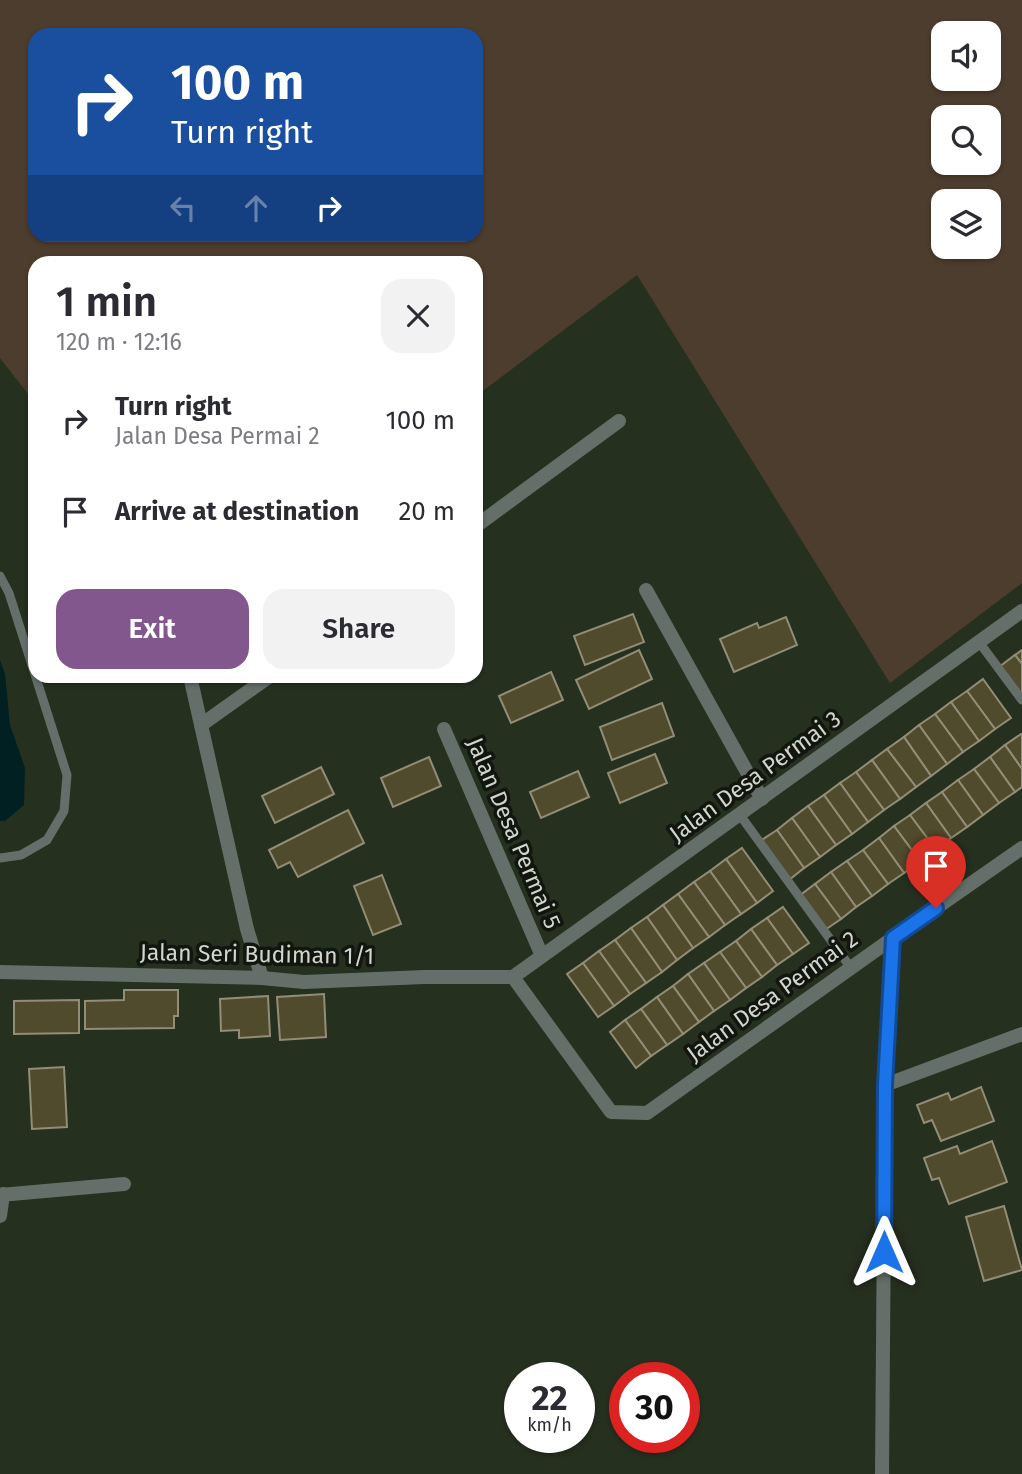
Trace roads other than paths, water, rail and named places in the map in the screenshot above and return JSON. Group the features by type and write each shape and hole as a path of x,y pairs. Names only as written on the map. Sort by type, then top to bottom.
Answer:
{"street":[{"path":"483,521 620,421"},
{"path":"646,590 762,799"},
{"name":"Jalan Desa Permai 3","path":"513,977 1022,611"},
{"path":"192,683 247,929 262,978"},
{"path":"201,725 260,683"},
{"name":"Jalan Desa Permai 5","path":"444,729 542,956"},
{"name":"Jalan Desa Permai 2","path":"513,977 611,1112 647,1113 1022,848"},
{"path":"882,1474 885,1085 893,938"},
{"name":"Jalan Seri Budiman 1/1","path":"0,972 262,978 304,982 424,977 513,977"},
{"path":"885,1085 1022,1034"},
{"path":"0,1216 2,1194 124,1184"}],"lane":[{"path":"0,576 9,593 28,654"},
{"path":"979,642 1022,700"},
{"path":"0,858 21,855 47,840 64,811 66,775 37,683"},
{"path":"740,815 851,968"}],"water":[{"path":"0,660 5,674 10,725 25,768 24,805 5,821 0,821"}]}
